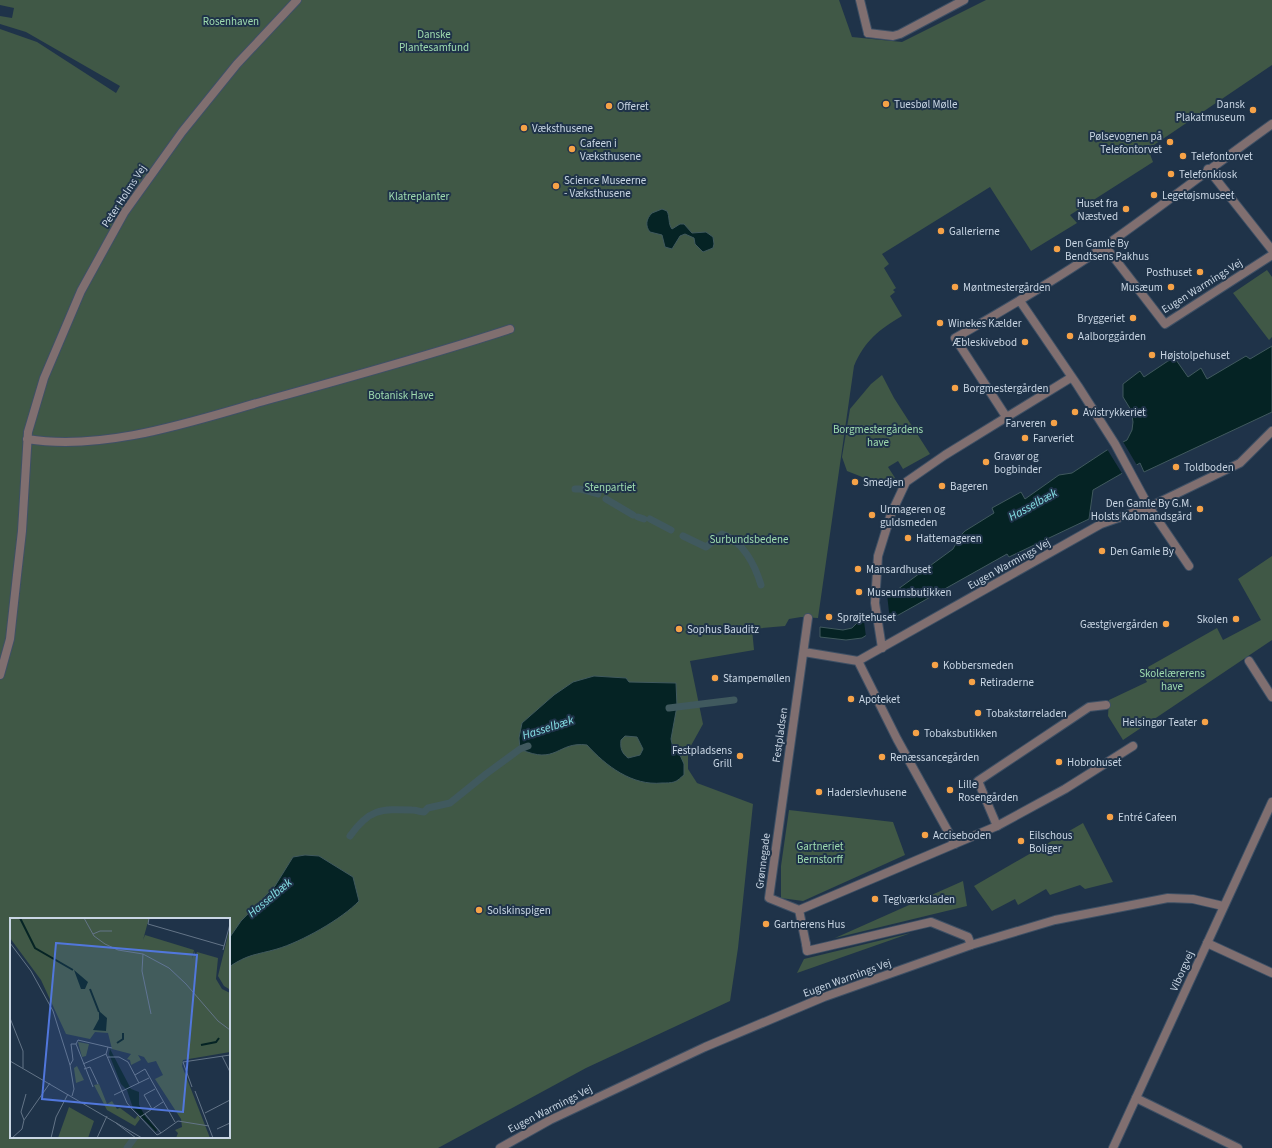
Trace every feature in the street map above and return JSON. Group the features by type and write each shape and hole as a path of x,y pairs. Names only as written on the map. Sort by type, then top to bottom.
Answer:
{"street":[{"name":"Peter Holms Vej","path":"0,675 10,639 22,532 27,439 47,370 81,291 124,213 206,101 236,64 297,0"},
{"path":"860,0 868,33 893,36 900,34 964,0"},
{"path":"1007,418 955,338 1020,301 1105,246 1208,169 1272,124"},
{"path":"1208,169 1272,250"},
{"name":"Eugen Warmings Vej","path":"1105,246 1165,324 1272,255"},
{"path":"1020,301 1072,377 1115,444 1150,507 1189,566"},
{"path":"27,439 49,442 102,439 164,427 397,364 510,329"},
{"path":"882,648 875,604 878,556 891,514 906,482 945,455 1072,377"},
{"name":"Eugen Warmings Vej","path":"858,661 1101,524 1150,507 1240,463 1272,431"},
{"name":"Festpladsen","path":"779,820 808,618"},
{"path":"804,652 858,661 897,739 955,844"},
{"path":"1249,661 1272,697"},
{"path":"997,826 978,781 1089,707 1106,705"},
{"path":"971,945 968,937 931,922 806,948 799,910 997,826 1065,789 1133,746"},
{"name":"Viborgvej","path":"1113,1148 1272,802"},
{"name":"Grønnegade","path":"779,820 769,898 799,910"},
{"name":"Eugen Warmings Vej","path":"500,1148 550,1120 705,1048 824,997 971,945 1055,920 1168,898 1193,899 1223,906"},
{"path":"1207,944 1260,969 1272,973"},
{"path":"1136,1098 1238,1148"}],"green space":[{"name":"Botanisk Have","path":"0,0 839,0 852,37 902,42 986,0 1272,0 1272,65 1148,149 1153,162 1070,215 1077,223 1031,251 990,187 882,254 889,264 884,268 896,288 893,290 895,292 890,296 902,316 886,326 868,342 854,366 818,618 801,617 789,619 785,626 752,629 754,650 690,661 703,724 688,751 688,769 697,783 753,804 738,948 730,1001 586,1068 438,1148 0,1148 0,29 37,42 116,93 120,86 26,32 0,24 0,16 12,18 14,8 0,5"},
{"path":"1267,270 1272,277 1272,337 1269,340 1233,293"},
{"name":"Borgmestergårdens have","path":"882,375 894,398 930,454 903,469 898,461 888,467 897,481 890,488 847,471 842,457 850,409 871,384"},
{"name":"Skolelærerens have","path":"1272,556 1272,640 1123,740 1108,716 1109,700 1147,682 1144,676 1148,667 1217,628 1223,640 1261,620 1238,579"},
{"name":"Gartneriet Bernstorff","path":"789,810 893,822 905,855 803,901 781,898 781,866"},
{"path":"1083,823 1113,882 1085,889 1080,885 1050,895 1046,889 1018,905 1015,899 992,911 974,886"},
{"path":"963,881 967,906 835,938"},
{"path":"911,933 797,973 804,959"}],"water":[{"path":"662,209 667,211 672,229 680,224 684,224 692,233 706,232 713,237 713,248 703,252 695,244 694,238 685,234 680,236 672,249 665,247 662,235 650,232 647,225 647,220 650,215"},
{"path":"1272,346 1272,412 1144,472 1140,463 1093,490 1089,519 1009,557 1007,554 893,618 862,638 846,640 820,637 820,627 843,630 852,628 890,595 953,549 960,536 965,531 994,513 992,508 1021,492 1025,499 1059,475 1072,473 1107,450 1127,440 1132,430 1133,422 1131,410 1123,397 1123,384 1140,371 1144,377 1174,357 1188,377 1201,368 1207,379 1246,356 1250,359"},
{"path":"594,676 626,678 629,682 676,683 677,706 671,739 673,748 680,755 684,764 684,775 677,781 671,783 651,783 630,778 611,767 587,745 569,746 550,754 542,755 532,754 520,749 519,738 522,723 554,695 573,682","holes":["625,736 637,737 643,749 640,755 628,758 622,750 621,740"]},
{"path":"305,855 319,856 353,877 359,901 352,908 332,922 298,941 287,946 247,957 230,966 230,937 241,921 275,886 293,857"}],"pier":[{"path":"1122,440 1138,467 1123,475 1107,449"},
{"path":"887,594 890,621 866,637 863,613"}],"waterway":[{"path":"575,489 598,494"},
{"path":"606,499 633,515"},
{"path":"638,517 644,519"},
{"path":"650,519 671,530"},
{"path":"683,536 706,547 722,534 729,537 742,548 752,562 761,585"},
{"name":"Hasselbæk","path":"669,708 734,700"},
{"name":"Hasselbæk","path":"350,836 363,820 376,812 391,810 414,810 424,812 428,808 450,803 520,749 528,746"},
{"name":"Hasselbæk","path":"127,1148 134,1138"}],"place":[{"name":"Tuesbøl Mølle","path":"886,104"},
{"name":"Offeret","path":"609,106"},
{"name":"Dansk Plakatmuseum","path":"1253,110"},
{"name":"Væksthusene","path":"524,128"},
{"name":"Pølsevognen på Telefontorvet","path":"1170,142"},
{"name":"Cafeen i Væksthusene","path":"572,149"},
{"name":"Telefontorvet","path":"1183,156"},
{"name":"Telefonkiosk","path":"1171,174"},
{"name":"Science Museerne - Væksthusene","path":"556,186"},
{"name":"Legetøjsmuseet","path":"1154,195"},
{"name":"Huset fra Næstved","path":"1126,209"},
{"name":"Gallerierne","path":"941,231"},
{"name":"Den Gamle By Bendtsens Pakhus","path":"1057,249"},
{"name":"Posthuset","path":"1200,272"},
{"name":"Møntmestergården","path":"955,287"},
{"name":"Musæum","path":"1171,287"},
{"name":"Bryggeriet","path":"1133,318"},
{"name":"Winekes Kælder","path":"940,323"},
{"name":"Aalborggården","path":"1070,336"},
{"name":"Æbleskivebod","path":"1025,342"},
{"name":"Højstolpehuset","path":"1152,355"},
{"name":"Borgmestergården","path":"955,388"},
{"name":"Avistrykkeriet","path":"1075,412"},
{"name":"Farveren","path":"1054,423"},
{"name":"Farveriet","path":"1025,438"},
{"name":"Gravør og bogbinder","path":"986,462"},
{"name":"Toldboden","path":"1176,467"},
{"name":"Smedjen","path":"855,482"},
{"name":"Bageren","path":"942,486"},
{"name":"Den Gamle By G.M. Holsts Købmandsgård","path":"1200,509"},
{"name":"Urmageren og guldsmeden","path":"872,515"},
{"name":"Hattemageren","path":"908,538"},
{"name":"Den Gamle By","path":"1102,551"},
{"name":"Mansardhuset","path":"858,569"},
{"name":"Museumsbutikken","path":"859,592"},
{"name":"Sprøjtehuset","path":"829,617"},
{"name":"Skolen","path":"1236,619"},
{"name":"Gæstgivergården","path":"1166,624"},
{"name":"Sophus Bauditz","path":"679,629"},
{"name":"Kobbersmeden","path":"935,665"},
{"name":"Stampemøllen","path":"715,678"},
{"name":"Retiraderne","path":"972,682"},
{"name":"Apoteket","path":"851,699"},
{"name":"Tobakstørreladen","path":"978,713"},
{"name":"Helsingør Teater","path":"1205,722"},
{"name":"Tobaksbutikken","path":"916,733"},
{"name":"Festpladsens Grill","path":"740,756"},
{"name":"Renæssancegården","path":"882,757"},
{"name":"Hobrohuset","path":"1059,762"},
{"name":"Lille Rosengården","path":"950,790"},
{"name":"Haderslevhusene","path":"819,792"},
{"name":"Entré Cafeen","path":"1110,817"},
{"name":"Acciseboden","path":"925,835"},
{"name":"Eilschous Boliger","path":"1021,841"},
{"name":"Teglværksladen","path":"875,899"},
{"name":"Solskinspigen","path":"479,910"},
{"name":"Gartnerens Hus","path":"766,924"}],"park label":[{"name":"Rosenhaven","path":"231,21"},
{"name":"Danske Plantesamfund","path":"434,40"},
{"name":"Klatreplanter","path":"419,196"},
{"name":"Stenpartiet","path":"610,487"},
{"name":"Surbundsbedene","path":"749,539"}]}
